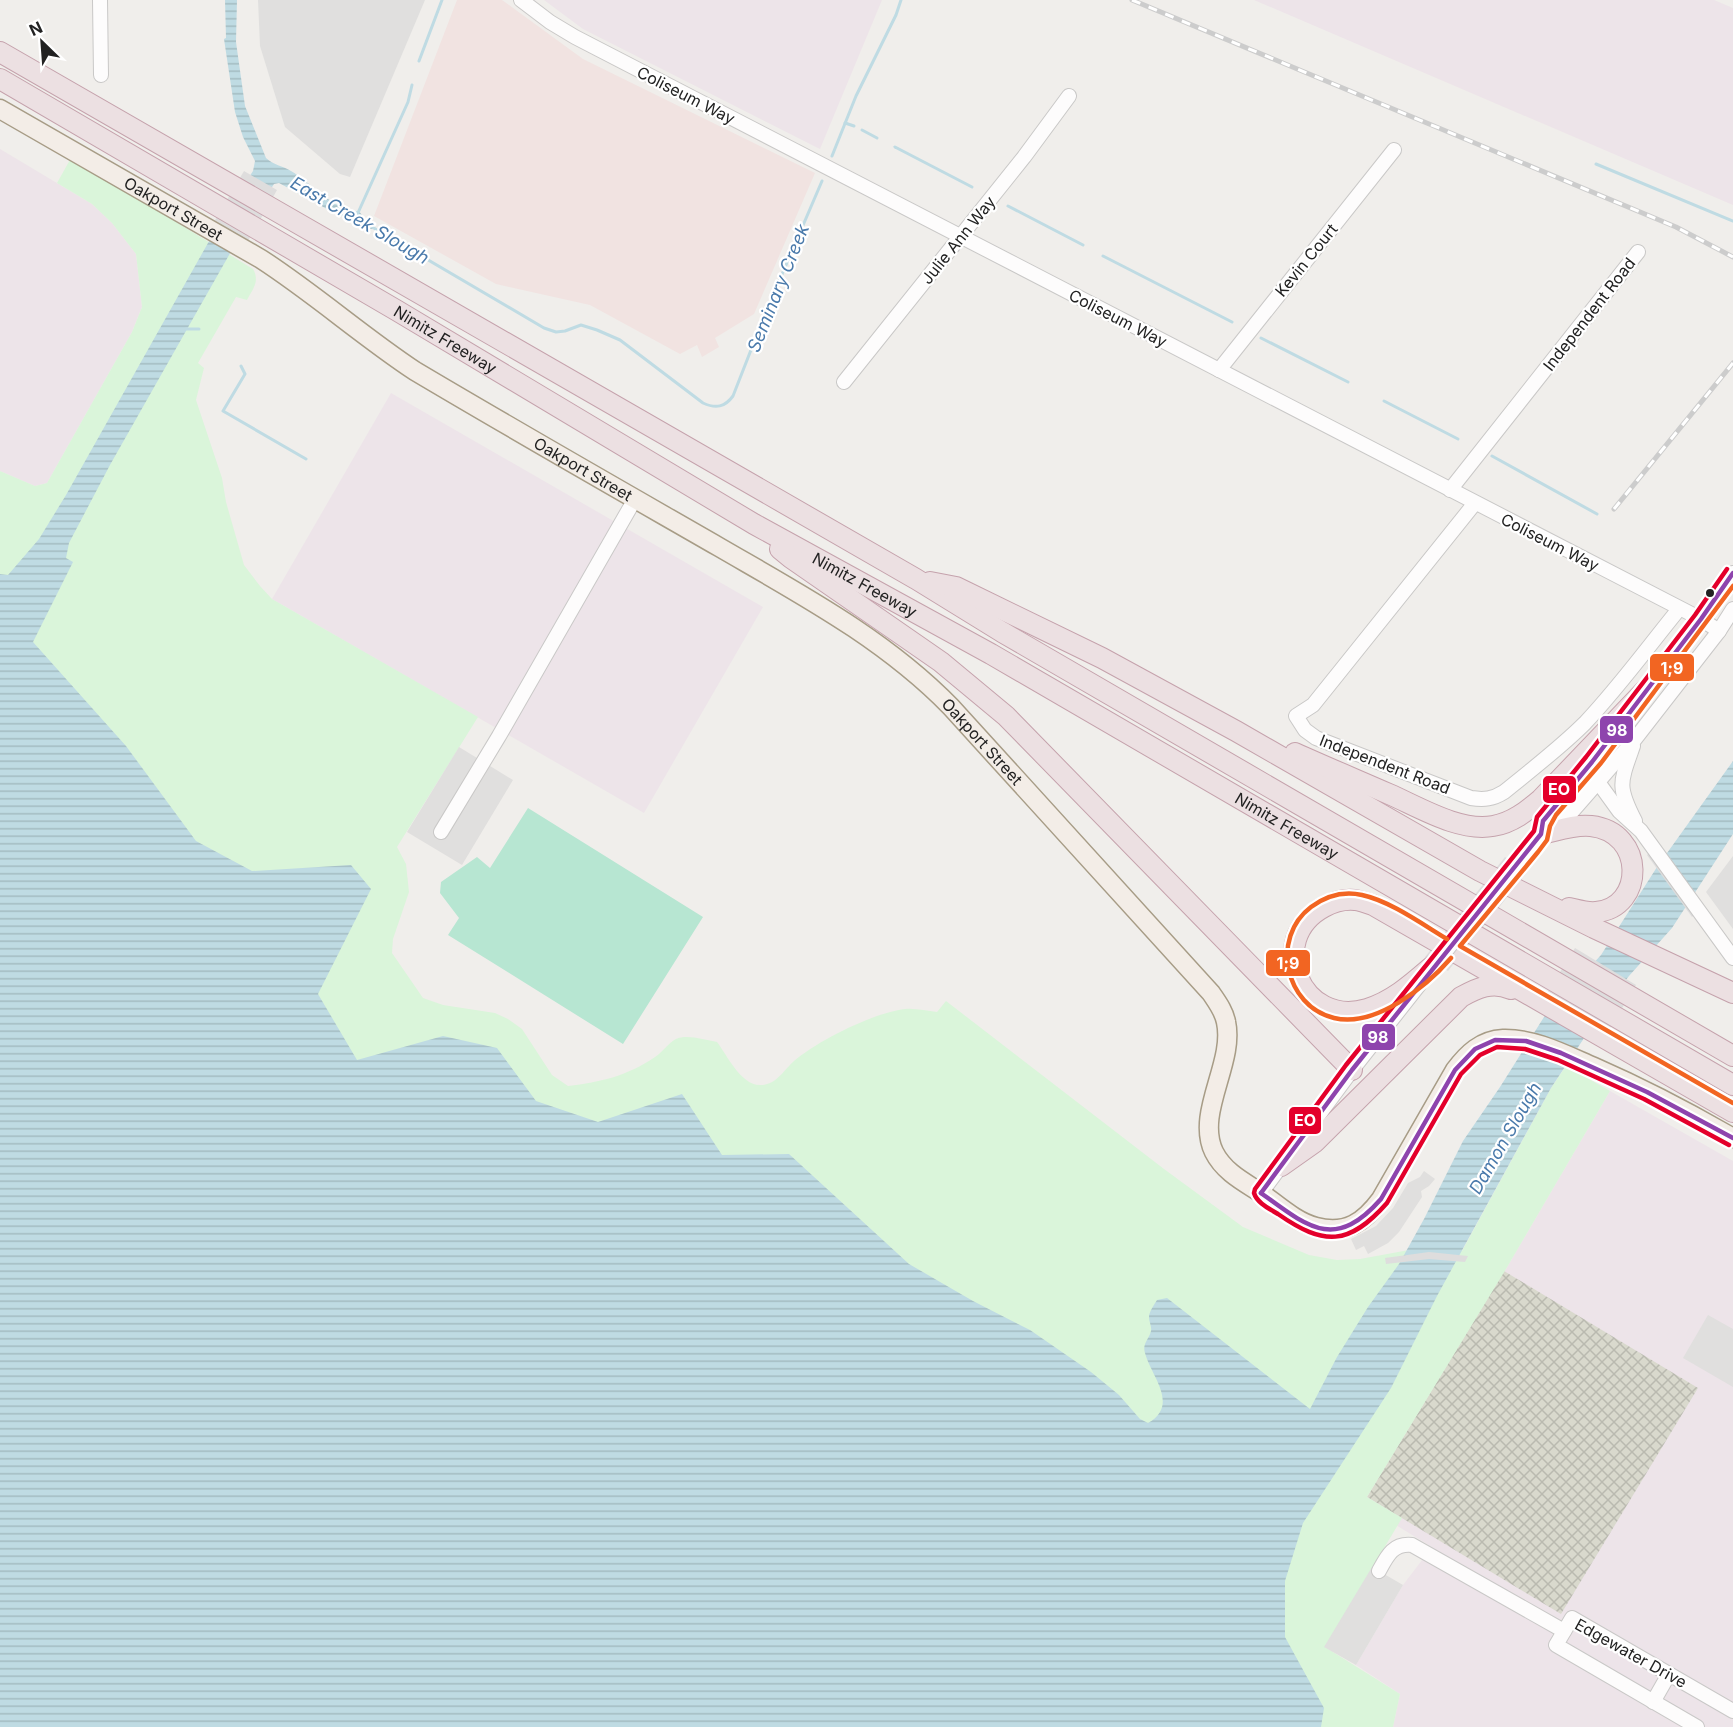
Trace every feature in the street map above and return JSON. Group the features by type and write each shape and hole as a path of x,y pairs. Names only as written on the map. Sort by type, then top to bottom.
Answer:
{"highway":[{"name":"Nimitz Freeway","path":"0,52 916,579 1002,632 1733,1056"},
{"name":"Nimitz Freeway","path":"0,79 396,309 754,524 991,654 1733,1085"},
{"path":"754,524 790,558 941,662 1006,716 1352,1070"},
{"path":"916,579 956,587 1102,658 1236,731 1480,871 1593,928 1733,993"},
{"path":"1236,731 1278,746 1449,820 1478,827 1493,826 1510,821 1534,805 1652,683"},
{"path":"1530,897 1583,912 1597,912 1610,908 1623,899 1630,887 1633,874 1632,860 1627,847 1619,837 1605,830 1582,826 1541,834"},
{"path":"1436,963 1397,996 1368,1009 1350,1012 1335,1011 1309,996 1299,980 1293,962 1296,940 1303,924 1316,911 1332,902 1354,900 1373,905 1733,1112"},
{"path":"1281,1166 1322,1135 1461,997 1475,989 1496,985 1538,999"}],"main road":[{"name":"Oakport Street","path":"0,109 244,249 292,279 386,352 416,371 832,614 917,674 951,707 1212,993 1226,1019 1228,1034 1227,1049 1209,1125 1210,1141 1214,1153 1235,1177 1294,1217 1311,1226 1327,1230 1358,1223 1371,1213 1382,1198 1455,1070 1465,1056 1490,1041 1518,1040 1545,1047 1581,1061 1668,1102 1733,1138"}],"street":[{"path":"100,0 101,75"},
{"name":"Coliseum Way","path":"521,0 575,37 1701,619 1719,631"},
{"name":"Julie Ann Way","path":"844,382 1024,157 1069,96"},
{"name":"Kevin Court","path":"1219,370 1394,150"},
{"name":"Independent Road","path":"1450,490 1638,252"},
{"path":"441,832 503,729 634,499"},
{"name":"Independent Road","path":"1475,503 1313,705 1296,716 1305,730 1316,738 1471,798 1484,800 1494,798 1556,749 1583,724 1679,609"},
{"path":"1541,834 1543,821 1652,683 1733,573"},
{"path":"1261,1193 1352,1070 1516,864 1541,834 1563,822 1635,739 1719,631 1733,609"},
{"path":"1635,739 1621,786 1622,794 1641,831 1733,958"},
{"path":"1584,771 1598,782 1619,811 1641,831"},
{"path":"1379,1571 1389,1552 1397,1546 1412,1545 1564,1631"},
{"name":"Edgewater Drive","path":"1696,1727 1556,1646 1572,1618 1733,1711"},
{"path":"1653,1702 1669,1674"}],"shaded area":[{"path":"258,0 425,0 350,177 340,174 285,127 260,46"},
{"path":"457,0 502,0 583,59 815,173 754,314 715,338 719,347 702,357 697,345 680,354 590,305 496,284 374,216"},
{"path":"544,0 882,0 820,149 583,29"},
{"path":"1254,0 1714,0 1733,8 1733,205"},
{"path":"0,149 92,204 112,223 136,254 142,307 132,332 47,483 35,486 0,471"},
{"path":"391,393 763,607 644,813 272,599"},
{"path":"459,747 513,780 462,865 407,832"},
{"path":"1733,856 1733,929 1706,892"},
{"path":"1610,1091 1733,1161 1733,1727 1393,1727 1400,1694 1356,1665 1403,1585 1432,1547 1353,1499 1506,1269"},
{"path":"1424,1171 1435,1179 1421,1191 1422,1197 1399,1232 1388,1243 1368,1254 1364,1246 1356,1250 1351,1239 1376,1226 1393,1208 1408,1183 1420,1177"},
{"path":"1504,1271 1698,1388 1561,1614 1367,1497"},
{"path":"1708,1315 1733,1329 1733,1387 1683,1358"},
{"path":"1372,1567 1403,1585 1356,1665 1324,1647"}],"green space":[{"path":"71,158 253,269 256,281 247,300 236,297 198,363 204,368 196,400 222,478 226,502 244,565 272,599 478,717 397,847 406,864 409,892 393,939 392,953 423,998 443,1005 495,1013 522,1029 552,1075 568,1086 603,1080 624,1073 645,1064 670,1043 685,1037 717,1042 730,1062 747,1081 761,1085 771,1083 805,1053 847,1029 878,1016 905,1009 937,1012 946,1001 1243,1227 1309,1255 1337,1260 1360,1259 1420,1248 1462,1251 1551,1088 1566,1066 1610,1091 1506,1269 1367,1497 1402,1518 1325,1647 1400,1694 1393,1727 0,1727 0,471 35,486 47,483 132,332 142,307 136,254 112,223 92,204 57,183"},
{"path":"528,808 703,917 623,1044 448,935 459,918 440,893 441,882 477,857 490,868"}],"water":[{"name":"Damon Slough","path":"225,0 237,0 236,42 245,106 266,158 288,169 333,202 351,211 359,211 375,229 369,229 327,209 279,183 274,184 237,241 110,465 69,543 66,558 73,562 33,642 126,746 196,841 252,871 351,865 371,889 318,994 357,1060 443,1036 497,1048 536,1101 598,1122 682,1094 722,1155 789,1154 909,1264 973,1301 1030,1330 1091,1372 1119,1395 1140,1419 1148,1423 1157,1416 1162,1408 1161,1390 1144,1347 1151,1331 1149,1317 1151,1311 1157,1300 1167,1298 1310,1409 1337,1357 1368,1307 1399,1264 1463,1141 1544,1017 1601,955 1657,867 1733,761 1733,834 1672,928 1629,976 1602,1011 1551,1088 1437,1296 1391,1388 1303,1523 1285,1581 1285,1637 1324,1708 1321,1727 0,1727 0,574 8,575 39,539 217,227 253,171 255,161 243,137 235,112 224,39 226,38"}],"pier":[{"path":"244,171 277,190 248,241 214,222"},
{"path":"1657,844 1703,907 1692,917 1647,855"},
{"path":"1505,857 1528,871 1448,971 1425,957"},
{"path":"1575,948 1636,985 1609,1030 1547,993"},
{"path":"1429,1252 1468,1256 1465,1262 1429,1259 1386,1264 1385,1258"}],"waterway":[{"path":"419,61 442,0"},
{"name":"Seminary Creek","path":"832,156 856,96 896,15 901,0"},
{"path":"357,215 408,102 412,85"},
{"path":"845,123 854,126"},
{"path":"862,130 877,138"},
{"path":"895,147 972,187"},
{"path":"1596,164 1733,221"},
{"name":"East Creek Slough","path":"372,227 544,328 556,332 581,325 620,340 703,403 716,406 727,403 733,396 822,181"},
{"path":"1008,206 1083,245"},
{"path":"1103,256 1232,322"},
{"path":"186,329 199,329"},
{"path":"1261,338 1348,382"},
{"path":"241,366 245,374 223,411 306,459"},
{"path":"1384,401 1458,439"},
{"path":"1492,456 1597,514"}],"railway":[{"path":"1132,0 1676,227 1733,257"},
{"path":"1614,509 1733,363"}],"transit line":[{"name":"EO","path":"1727,569 1695,615 1537,817 1534,831 1346,1065 1254,1193 1264,1205 1309,1232 1336,1237 1348,1234 1360,1227 1387,1203 1461,1074 1480,1055 1497,1047 1525,1049 1558,1060 1644,1099 1729,1145"},
{"name":"98","path":"1261,1193 1352,1070 1541,834 1543,821 1592,762 1701,619 1733,573"},
{"name":"1;9","path":"1733,586 1601,763 1556,815 1550,826 1547,840 1538,852 1460,946 1733,1103"},
{"name":"1;9","path":"1447,939 1384,902 1362,895 1335,895 1311,907 1298,920 1290,936 1287,953 1289,970 1294,986 1304,1000 1317,1011 1334,1018 1350,1019 1366,1017 1398,1003 1428,981 1451,958"},
{"name":"98","path":"1261,1193 1308,1224 1322,1229 1335,1229 1350,1225 1365,1215 1381,1199 1455,1070 1475,1049 1495,1040 1526,1041 1561,1053 1647,1092 1733,1138"}]}
